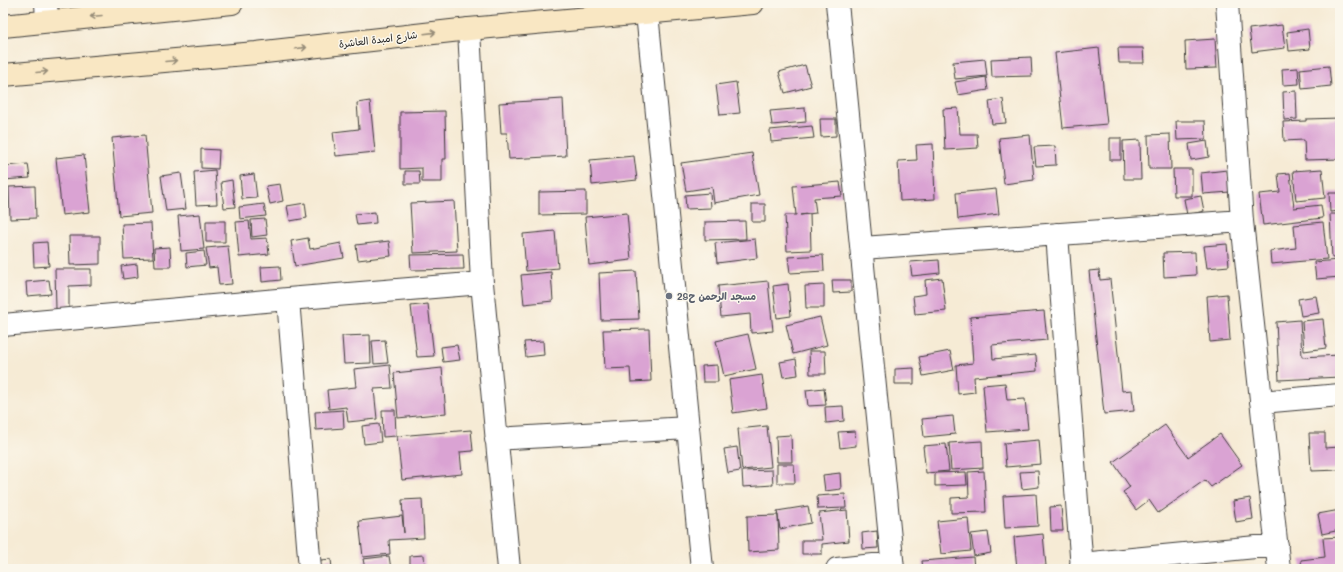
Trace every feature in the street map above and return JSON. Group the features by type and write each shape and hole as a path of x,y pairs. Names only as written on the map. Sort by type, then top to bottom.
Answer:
{"main road":[{"path":"3,26 46,12 232,3"},
{"name":"شارع امبدة العاشرة","path":"3,75 256,53 646,8 753,3"}],"street":[{"path":"837,3 892,566 837,569"},
{"path":"1227,3 1242,221 1279,569"},
{"path":"646,8 702,569"},
{"path":"469,29 482,283 509,569"},
{"path":"862,248 1242,221"},
{"path":"1057,234 1082,567 1277,545"},
{"path":"3,325 482,283"},
{"path":"288,299 310,569"},
{"path":"1261,402 1340,395"},
{"path":"496,439 688,428"}],"building":[{"path":"1282,25 1285,48 1252,52 1249,29"},
{"path":"1308,29 1310,49 1289,51 1287,32"},
{"path":"1215,39 1217,68 1186,69 1185,41"},
{"path":"1099,48 1107,124 1063,128 1055,53"},
{"path":"1118,48 1143,48 1144,63 1119,63"},
{"path":"1031,57 1032,76 992,77 991,59"},
{"path":"985,59 987,76 955,79 953,62"},
{"path":"805,65 811,86 785,93 779,72"},
{"path":"1329,66 1331,86 1302,89 1300,69"},
{"path":"1298,68 1299,84 1283,85 1282,69"},
{"path":"986,77 988,90 958,95 955,82"},
{"path":"736,82 740,113 720,115 716,85"},
{"path":"1296,91 1297,119 1284,120 1283,92"},
{"path":"563,99 566,156 509,159 507,133 501,133 499,103"},
{"path":"1003,99 1006,123 992,124 989,101"},
{"path":"370,101 375,152 336,156 333,132 359,129 357,103"},
{"path":"805,108 806,122 772,125 770,111"},
{"path":"958,108 960,134 977,134 978,148 945,150 943,109"},
{"path":"445,111 446,159 442,159 442,182 422,182 422,168 400,169 400,112"},
{"path":"1340,118 1340,159 1305,160 1304,140 1284,141 1283,122 1306,121 1306,119"},
{"path":"820,119 836,119 836,136 821,137"},
{"path":"1176,121 1205,121 1206,139 1177,140"},
{"path":"812,126 814,138 771,142 770,130"},
{"path":"1170,134 1171,169 1149,169 1148,135"},
{"path":"145,135 152,213 119,216 112,138"},
{"path":"1030,135 1034,180 1004,184 999,138"},
{"path":"1110,138 1121,138 1121,160 1110,160"},
{"path":"1140,140 1141,179 1124,179 1123,141"},
{"path":"1207,141 1209,157 1191,160 1189,144"},
{"path":"933,144 935,199 900,201 898,161 917,160 916,145"},
{"path":"1055,146 1056,165 1036,166 1034,147"},
{"path":"201,149 219,150 218,169 201,168"},
{"path":"752,153 759,195 714,203 712,187 686,191 681,163"},
{"path":"84,155 90,212 62,215 56,158"},
{"path":"634,156 637,180 592,185 590,160"},
{"path":"3,161 5,166 28,164 30,178 3,180"},
{"path":"1173,169 1192,169 1192,196 1174,196"},
{"path":"1322,169 1325,198 1296,201 1293,171"},
{"path":"215,170 217,204 196,205 194,172"},
{"path":"1227,170 1230,192 1203,194 1201,173"},
{"path":"405,171 419,171 420,184 405,184"},
{"path":"181,173 186,209 166,211 161,176"},
{"path":"1290,173 1294,208 1321,205 1323,218 1263,225 1259,194 1280,192 1278,174"},
{"path":"254,174 257,198 242,199 240,176"},
{"path":"232,180 235,207 224,208 221,182"},
{"path":"840,182 842,196 814,198 816,213 800,215 810,214 811,250 787,251 785,215 796,215 793,186"},
{"path":"280,184 283,201 270,204 266,186"},
{"path":"35,186 36,218 10,219 9,187"},
{"path":"996,189 999,214 958,219 956,193"},
{"path":"586,191 586,214 539,215 539,192"},
{"path":"710,193 711,208 686,209 685,195"},
{"path":"1329,193 1340,193 1340,211 1330,212"},
{"path":"1201,196 1204,211 1187,215 1184,199"},
{"path":"454,201 457,251 413,253 410,203"},
{"path":"305,203 307,218 290,221 287,206"},
{"path":"264,204 266,216 240,219 239,207"},
{"path":"752,204 765,204 765,222 752,222"},
{"path":"375,212 376,223 357,225 355,214"},
{"path":"627,213 631,260 589,265 585,217"},
{"path":"200,214 204,249 181,251 178,216"},
{"path":"1330,214 1340,214 1340,258 1332,258"},
{"path":"265,219 267,235 252,237 251,220"},
{"path":"206,221 225,221 225,242 206,242"},
{"path":"249,221 251,239 267,238 269,254 239,257 236,222"},
{"path":"745,221 746,239 705,240 705,222"},
{"path":"1323,222 1327,259 1271,264 1270,251 1296,248 1294,225"},
{"path":"151,223 153,258 124,259 122,224"},
{"path":"555,231 558,268 526,271 523,234"},
{"path":"69,236 100,236 100,264 70,265"},
{"path":"308,238 310,249 341,243 344,258 295,266 291,241"},
{"path":"755,239 757,258 717,263 715,243"},
{"path":"389,241 391,256 358,260 356,245"},
{"path":"47,242 49,266 34,267 33,243"},
{"path":"1227,244 1229,266 1207,268 1204,246"},
{"path":"228,246 232,284 219,285 217,267 209,268 206,248"},
{"path":"170,247 171,267 155,267 154,248"},
{"path":"204,251 206,265 187,267 186,253"},
{"path":"1195,252 1196,275 1164,277 1163,253"},
{"path":"463,254 464,269 411,270 410,255"},
{"path":"823,255 824,271 790,273 788,257"},
{"path":"939,260 940,273 912,276 910,262"},
{"path":"1340,260 1340,277 1316,279 1314,262"},
{"path":"137,264 138,277 123,279 121,266"},
{"path":"280,266 281,280 262,282 261,267"},
{"path":"55,269 91,269 91,285 69,286 69,308 56,309"},
{"path":"1099,270 1100,280 1110,279 1122,391 1132,390 1134,411 1104,414 1089,271"},
{"path":"636,271 639,319 601,320 599,273"},
{"path":"551,272 553,301 524,304 521,275"},
{"path":"942,278 946,311 915,314 913,296 926,294 925,280"},
{"path":"49,280 51,294 27,296 26,282"},
{"path":"832,280 851,280 851,292 833,293"},
{"path":"768,281 773,331 751,333 750,314 721,317 718,286"},
{"path":"788,284 791,316 777,318 773,286"},
{"path":"824,285 824,308 806,308 805,286"},
{"path":"1227,294 1230,340 1210,342 1207,296"},
{"path":"1316,296 1319,313 1301,316 1298,299"},
{"path":"428,304 434,356 417,357 411,306"},
{"path":"1044,311 1047,340 992,345 993,359 1036,355 1037,371 974,377 975,392 958,394 956,365 973,363 970,317"},
{"path":"820,317 827,345 793,354 786,325"},
{"path":"1323,319 1326,348 1304,351 1302,321"},
{"path":"1300,320 1302,357 1340,355 1340,377 1279,380 1276,322"},
{"path":"649,329 651,381 631,382 630,368 605,369 603,330"},
{"path":"748,334 756,369 724,376 716,341"},
{"path":"370,335 371,363 344,364 342,336"},
{"path":"385,340 388,363 374,364 372,341"},
{"path":"543,341 544,355 526,357 524,342"},
{"path":"457,345 460,360 443,362 441,347"},
{"path":"809,351 825,351 826,374 810,374"},
{"path":"950,351 954,370 923,376 919,357"},
{"path":"796,359 798,375 783,377 780,362"},
{"path":"390,365 392,388 374,389 377,419 348,422 346,407 329,409 327,390 356,387 354,369"},
{"path":"717,365 718,382 703,382 702,366"},
{"path":"442,368 446,413 398,418 394,373"},
{"path":"914,368 914,384 895,384 895,369"},
{"path":"762,375 767,408 733,413 729,380"},
{"path":"1005,383 1007,400 1025,399 1028,429 987,432 983,385"},
{"path":"824,388 826,405 808,406 806,390"},
{"path":"843,406 844,421 826,423 825,407"},
{"path":"343,410 344,428 316,430 315,412"},
{"path":"382,410 395,410 396,436 383,437"},
{"path":"953,416 955,434 924,437 922,419"},
{"path":"379,424 381,442 364,444 362,426"},
{"path":"1165,425 1188,457 1220,434 1242,465 1211,487 1205,480 1158,513 1149,500 1136,510 1123,492 1130,487 1113,462"},
{"path":"767,426 771,467 742,470 738,429"},
{"path":"471,430 473,451 460,452 462,474 402,480 397,436"},
{"path":"855,431 856,446 840,448 838,432"},
{"path":"1309,433 1325,433 1325,448 1340,447 1340,470 1311,471"},
{"path":"791,435 792,462 777,462 776,436"},
{"path":"1039,440 1041,464 1006,467 1004,443"},
{"path":"982,441 983,468 951,470 949,443"},
{"path":"946,444 949,471 926,473 923,446"},
{"path":"737,447 740,471 728,473 724,449"},
{"path":"777,464 794,464 795,483 777,483"},
{"path":"772,470 773,485 743,487 742,471"},
{"path":"984,471 986,512 951,513 951,498 969,497 968,472"},
{"path":"1038,471 1039,487 1022,489 1020,472"},
{"path":"966,472 967,485 935,486 935,473"},
{"path":"840,473 841,489 825,491 823,475"},
{"path":"845,494 846,508 818,509 817,496"},
{"path":"1036,494 1038,526 1005,528 1003,496"},
{"path":"1250,498 1253,519 1236,522 1233,501"},
{"path":"422,499 424,538 389,540 390,554 363,557 359,521 402,516 404,533 402,500"},
{"path":"808,506 811,523 780,529 777,511"},
{"path":"1061,506 1063,531 1051,531 1050,507"},
{"path":"847,510 849,541 822,544 822,554 802,554 802,540 822,540 819,513"},
{"path":"1340,510 1340,530 1322,534 1318,514"},
{"path":"778,515 779,550 748,552 747,516"},
{"path":"968,518 971,551 941,554 937,521"},
{"path":"877,531 878,548 863,549 862,533"},
{"path":"988,532 991,553 974,556 971,534"},
{"path":"1043,534 1046,566 1017,569 1014,537"},
{"path":"1340,537 1340,569 1302,569 1301,560 1325,557 1323,538"},
{"path":"424,555 425,569 410,569 410,556"},
{"path":"389,556 391,569 365,569 363,559"},
{"path":"973,557 974,569 923,569 922,561"},
{"path":"331,559 332,569 313,569 312,561"}],"place":[{"name":"مسجد الرحمن ح29","path":"669,296"}]}
